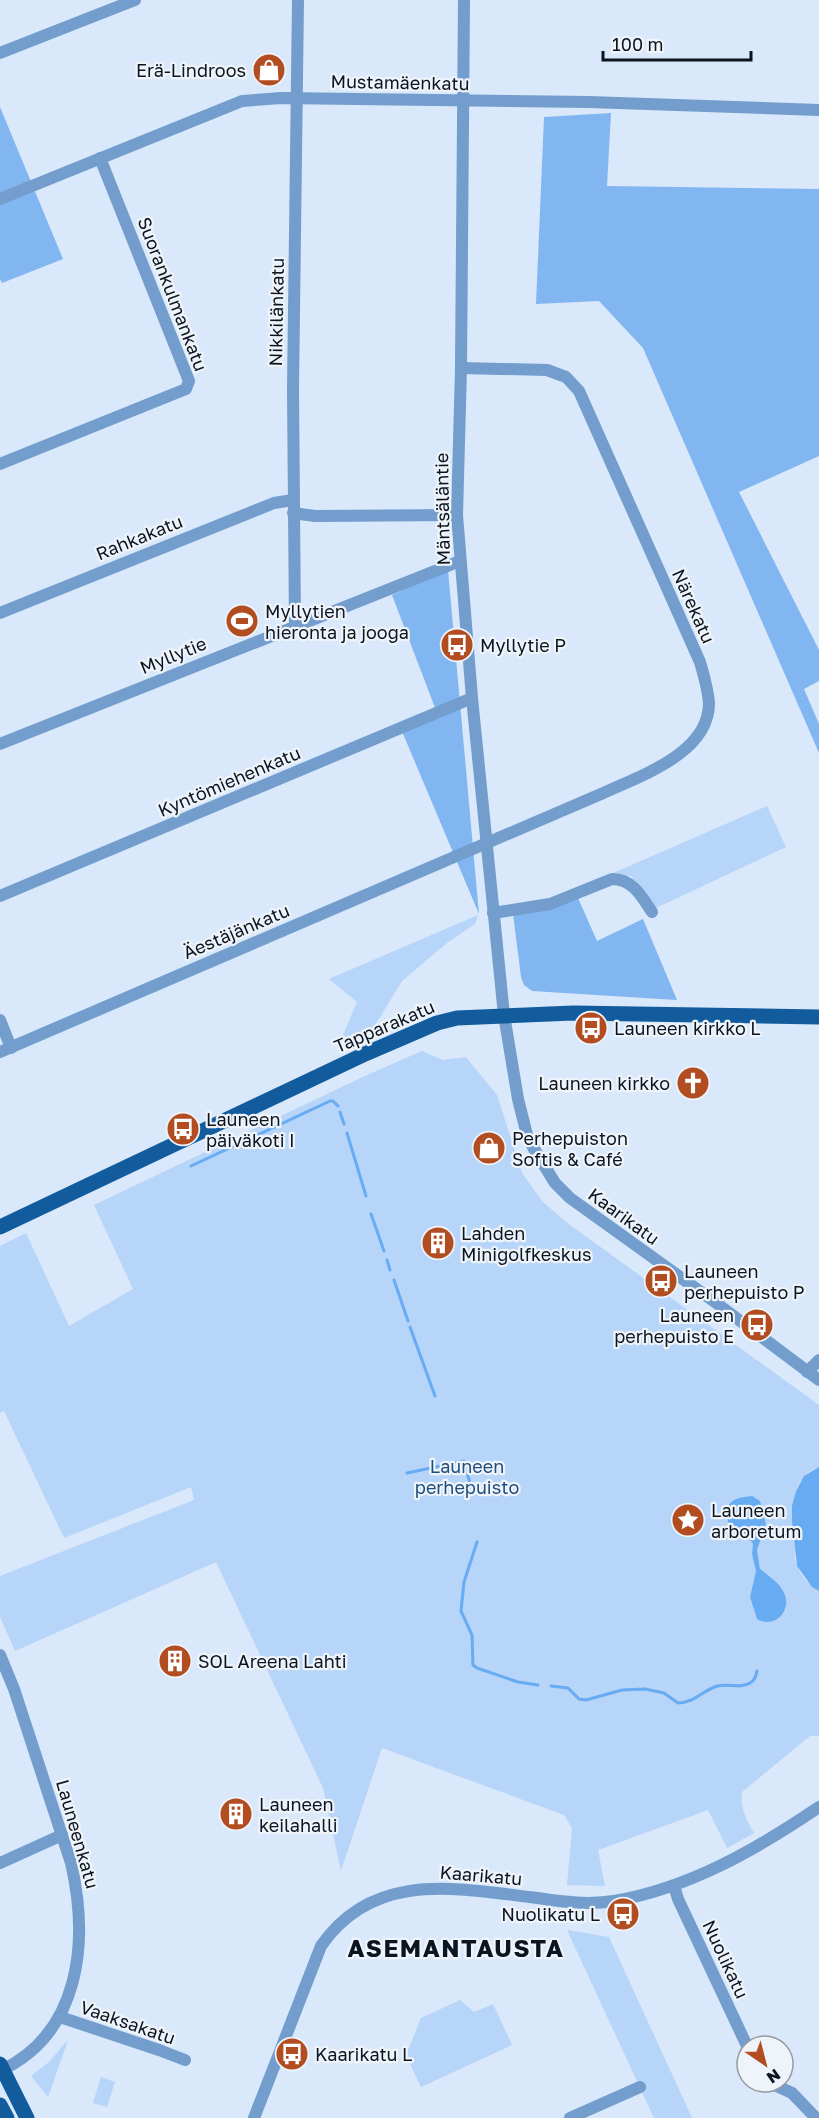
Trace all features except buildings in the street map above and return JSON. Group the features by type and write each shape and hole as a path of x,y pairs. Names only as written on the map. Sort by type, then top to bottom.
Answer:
{"main road":[{"name":"Tapparakatu","path":"0,1227 365,1054 457,1018 584,1013 819,1017"},
{"path":"1,2068 27,2118"},
{"path":"0,2105 7,2118"}],"street":[{"path":"0,52 135,0"},
{"name":"Nikkilänkatu","path":"295,626 293,500 298,0"},
{"name":"Mäntsäläntie","path":"464,0 461,368 457,515 472,698 504,1015"},
{"name":"Mustamäenkatu","path":"0,199 242,101 297,98 589,102 819,110"},
{"name":"Suorankulmankatu","path":"0,464 186,389 188,386 189,381 100,159"},
{"name":"Närekatu","path":"461,368 547,370 573,383 585,402 700,662 707,687 709,706 705,724 694,742 674,759 601,794 486,842"},
{"name":"Rahkakatu","path":"0,613 274,503 293,500"},
{"path":"293,513 315,516 457,515"},
{"name":"Myllytie","path":"0,744 460,561"},
{"name":"Kyntömiehenkatu","path":"0,896 472,698"},
{"name":"Äestäjänkatu","path":"5,1050 486,842"},
{"path":"493,913 550,904 612,879 629,883 637,890 652,912"},
{"name":"Kaarikatu","path":"504,1015 518,1099 527,1135 555,1183 570,1198 819,1380"},
{"path":"0,1020 5,1050"},
{"path":"807,1372 819,1360"},
{"name":"Launeenkatu","path":"0,1655 3,1671 62,1835 77,1887 79,1913 75,1970 60,2018 31,2051 18,2061 1,2068"},
{"name":"Kaarikatu","path":"254,2118 314,1959 321,1946 338,1926 372,1901 405,1891 440,1888 578,1904 612,1901 674,1886 746,1854 819,1807"},
{"path":"0,1863 62,1835"},
{"name":"Nuolikatu","path":"674,1886 741,2034"},
{"name":"Vaaksakatu","path":"60,2018 159,2050 185,2061"},
{"path":"570,2118 640,2087"},
{"path":"793,2094 816,2118"}],"green space":[{"path":"767,806 786,847 656,908 631,876 611,874"},
{"path":"478,915 475,924 447,943 402,981 371,1032 344,1045 342,1037 357,1002 329,979"},
{"name":"Launeen perhepuisto","path":"422,1051 443,1060 466,1057 497,1095 522,1173 542,1201 566,1222 819,1405 819,1467 808,1473 801,1481 796,1491 793,1514 796,1563 805,1579 819,1591 819,1736 810,1736 742,1792 744,1813 754,1833 727,1848 708,1810 598,1850 605,1886 567,1885 572,1828 564,1815 382,1748 341,1871 323,1788 216,1562 15,1651 0,1617 0,1576 194,1500 191,1487 64,1538 4,1411 0,1413 0,1246 26,1233 69,1326 133,1289 94,1205","holes":["751,1496 766,1523 757,1550 760,1569 772,1577 757,1619 750,1597 756,1571 752,1554 753,1544 745,1534 739,1535 728,1523 732,1501"]},
{"path":"567,1930 609,1937 692,2118 654,2118"},
{"path":"460,2000 474,2012 493,2004 512,2045 421,2087 406,2055 421,2018"},
{"path":"68,2040 48,2097 31,2076 49,2062"},
{"path":"101,2077 115,2082 107,2107 93,2103"}],"shaded area":[{"path":"0,107 63,259 2,283 0,279"},
{"path":"611,113 607,186 819,189 819,456 739,492 819,650 819,681 804,689 819,724 819,753 643,348 599,301 536,304 544,117"},
{"path":"448,570 479,914 401,729 437,713 392,595"},
{"path":"578,898 597,941 643,919 677,1000 532,991 524,985 513,914"},
{"path":"819,1467 819,1591 812,1587 797,1566 792,1506 796,1491 804,1476"},
{"path":"752,1496 760,1501 766,1524 757,1550 760,1569 778,1584 786,1598 785,1610 779,1618 771,1622 757,1619 750,1597 756,1571 752,1554 753,1544 745,1534 739,1535 729,1524 727,1518 731,1502 738,1498"}],"waterway":[{"path":"191,1166 330,1101 338,1106"},
{"path":"340,1112 344,1124"},
{"path":"347,1133 366,1196"},
{"path":"371,1214 384,1251"},
{"path":"387,1260 390,1270"},
{"path":"394,1280 408,1321"},
{"path":"410,1327 435,1396"},
{"path":"407,1473 464,1461"},
{"path":"464,1462 470,1483"},
{"path":"477,1542 464,1582 461,1611 472,1635 473,1665 518,1682 538,1685"},
{"path":"551,1686 568,1688 579,1699 586,1700 622,1690 645,1689 664,1693 678,1703 690,1701 717,1686 746,1685 752,1682 757,1671"}],"place":[{"name":"Erä-Lindroos","path":"269,70"},
{"name":"Myllytien hieronta ja jooga","path":"242,621"},
{"name":"Myllytie P","path":"457,645"},
{"name":"Launeen kirkko L","path":"591,1028"},
{"name":"Launeen kirkko","path":"693,1083"},
{"name":"Launeen päiväkoti I","path":"183,1129"},
{"name":"Perhepuiston Softis & Café","path":"489,1148"},
{"name":"Lahden Minigolfkeskus","path":"438,1243"},
{"name":"Launeen perhepuisto P","path":"661,1281"},
{"name":"Launeen perhepuisto E","path":"757,1325"},
{"name":"Launeen arboretum","path":"688,1520"},
{"name":"SOL Areena Lahti","path":"175,1661"},
{"name":"Launeen keilahalli","path":"236,1814"},
{"name":"Nuolikatu L","path":"623,1914"},
{"name":"Kaarikatu L","path":"292,2054"}],"district":[{"name":"ASEMANTAUSTA","path":"456,1947"}]}
